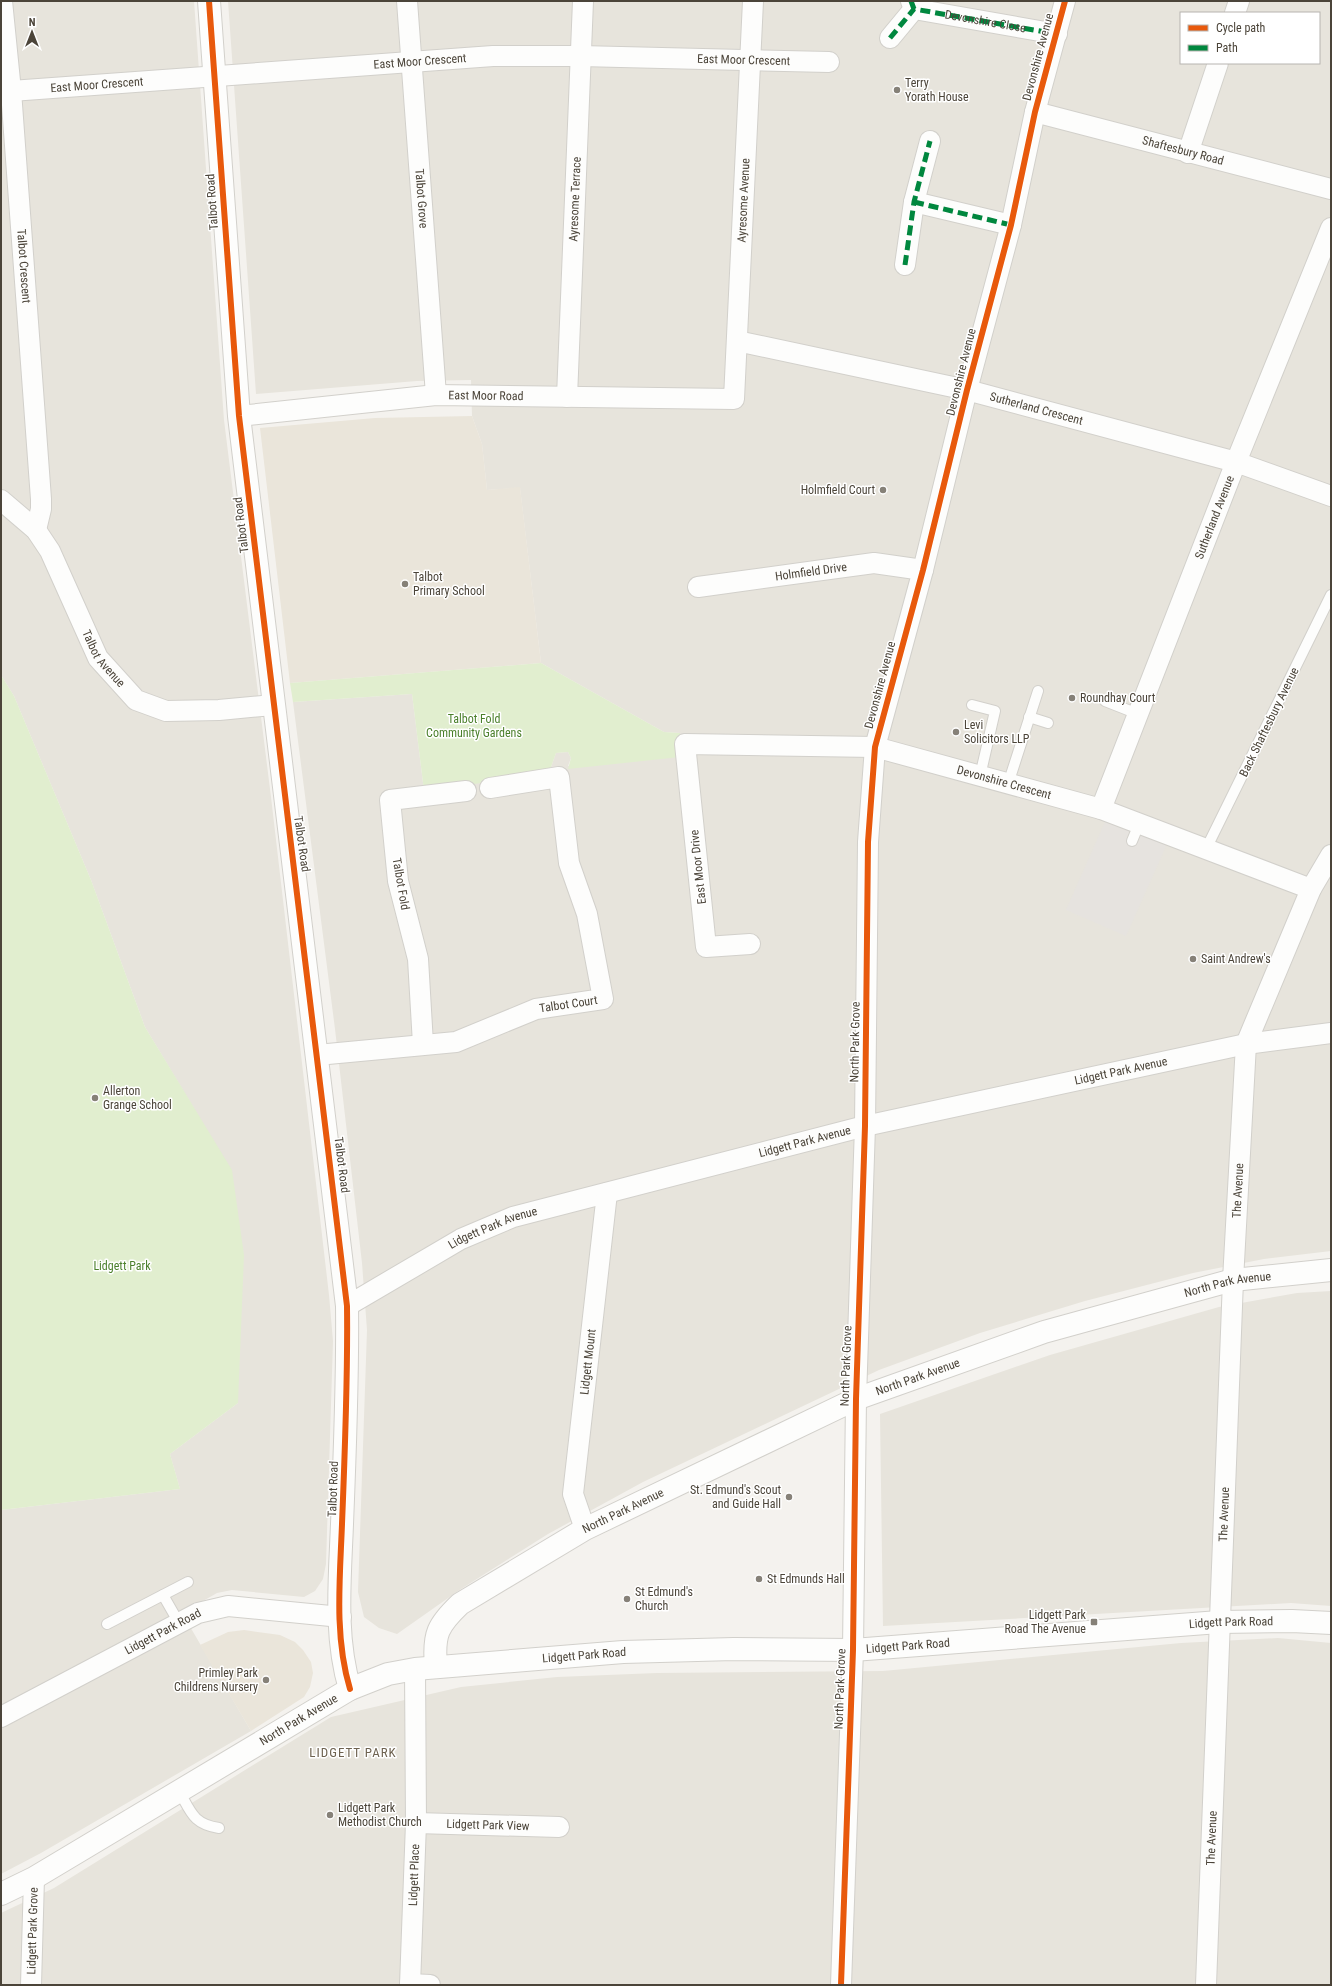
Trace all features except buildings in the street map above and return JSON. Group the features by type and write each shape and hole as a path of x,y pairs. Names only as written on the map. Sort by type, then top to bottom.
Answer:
{"street":[{"name":"Talbot Crescent","path":"2,1 11,92 41,499 41,509 36,530"},
{"name":"Talbot Road","path":"209,1 239,416 347,1306 348,1369 340,1617 344,1669 350,1689"},
{"name":"Talbot Grove","path":"407,1 436,395"},
{"name":"Ayresome Terrace","path":"567,397 583,1"},
{"name":"Ayresome Avenue","path":"734,399 753,1"},
{"name":"Devonshire Avenue","path":"875,747 923,570 967,390 1011,225 1035,112 1065,1"},
{"path":"1235,12 1239,1"},
{"name":"Devonshire Close","path":"890,38 913,5 1057,34"},
{"name":"East Moor Crescent","path":"11,92 493,56 580,56 829,62"},
{"path":"1188,153 1218,64"},
{"name":"Shaftesbury Road","path":"1035,112 1331,190"},
{"path":"905,265 914,202 930,141"},
{"path":"914,202 1011,225"},
{"name":"Sutherland Avenue","path":"1101,809 1236,462 1331,228"},
{"name":"Sutherland Crescent","path":"737,341 967,390 1236,462 1331,496"},
{"name":"East Moor Road","path":"239,416 436,395 734,399"},
{"name":"Talbot Avenue","path":"1,500 36,530 50,551 98,658 136,700 166,711 219,710 273,705"},
{"name":"Holmfield Drive","path":"698,587 874,563 923,570"},
{"name":"Devonshire Crescent","path":"685,744 875,747 1101,809 1135,832 1206,849 1311,889"},
{"name":"East Moor Drive","path":"685,744 706,947 750,944"},
{"name":"North Park Grove","path":"841,1985 853,1650 856,1399 865,1126 868,842 875,747"},
{"name":"Talbot Court","path":"317,1055 456,1042 536,1009 602,999 587,914 569,863 559,777 490,788"},
{"name":"Talbot Fold","path":"423,1044 418,959 398,881 390,800 466,791"},
{"name":"The Avenue","path":"1206,1985 1232,1280 1246,1044 1311,889 1331,855"},
{"name":"Lidgett Park Avenue","path":"347,1306 461,1239 513,1217 865,1126 1246,1044 1331,1033"},
{"name":"Lidgett Mount","path":"584,1529 573,1494 607,1193"},
{"name":"North Park Avenue","path":"1,1894 34,1878 350,1689 388,1674 436,1666 435,1641 439,1628 460,1604 584,1529 856,1399 1044,1332 1232,1280 1331,1270"},
{"name":"Lidgett Park Road","path":"1,1717 198,1613 228,1606 340,1617"},
{"name":"Lidgett Park Road","path":"436,1666 623,1652 734,1649 853,1650 1219,1622 1292,1621 1331,1623"},
{"name":"Lidgett Place","path":"410,1984 416,1823 415,1669"},
{"name":"Lidgett Park View","path":"416,1823 559,1826"},
{"name":"Lidgett Park Grove","path":"31,1985 34,1878"},
{"path":"410,1984 430,1985"}],"lane":[{"name":"Back Shaftesbury Avenue","path":"1206,849 1331,595"},
{"path":"1008,784 1038,691"},
{"path":"1105,701 1138,714"},
{"path":"972,705 995,711 980,776"},
{"path":"1029,716 1048,722"},
{"path":"107,1624 188,1582"},
{"path":"163,1595 179,1623"},
{"path":"179,1791 195,1818 205,1826 219,1828"}],"shaded area":[{"path":"1,1 194,1 224,420 271,797 329,1295 333,1341 326,1564 323,1579 315,1591 304,1597 232,1590 217,1593 182,1613 251,1731 41,1853 1,1874 1,1510 180,1489 170,1454 238,1403 231,1170 145,1027 91,880 14,696 1,675"},
{"path":"228,1 1331,1 1331,1251 1264,1259 1193,1273 1085,1301 980,1333 879,1370 643,1482 548,1534 461,1589 397,1634 379,1628 364,1617 358,1592 367,1330 362,1263 335,1029 293,702 412,694 424,791 551,767 556,753 568,752 571,758 568,766 680,733 664,732 541,663 520,488 487,490 482,444 472,416 471,380 417,381 256,394"},
{"name":"Talbot Primary School","path":"472,416 482,444 487,490 520,487 541,663 290,683 260,428 375,418"},
{"path":"1105,822 1167,844 1126,936 1066,910"},
{"path":"1331,1291 1331,1606 1291,1603 883,1626 880,1414 1050,1355 1219,1307 1297,1293"},
{"name":"Primley Park Childrens Nursery","path":"244,1630 280,1635 295,1642 303,1650 311,1662 313,1673 310,1687 304,1697 251,1731 200,1645 228,1632"},
{"path":"1278,1638 1331,1643 1331,1985 1,1985 1,1913 54,1888 331,1717 461,1687 557,1677 657,1673 883,1671 1181,1643"}],"green space":[{"name":"Talbot Fold Community Gardens","path":"541,663 664,732 680,733 680,757 568,769 571,758 568,752 556,753 551,767 546,774 424,791 412,694 293,702 290,683"},
{"name":"Lidgett Park","path":"1,675 14,696 91,880 145,1027 232,1170 244,1255 238,1403 170,1454 180,1489 1,1510"}],"marked path":[{"path":"911,1 914,9 1057,34"},
{"path":"890,38 914,9"},
{"path":"905,265 914,202 930,141"},
{"path":"914,202 1011,225"}],"cycle path":[{"path":"209,1 239,416 347,1306 346,1415 339,1607 342,1648 350,1689"},
{"path":"841,1985 853,1650 856,1399 865,1126 868,842 875,747 923,570 967,390 1011,225 1035,112 1065,1"}],"place":[{"name":"Terry Yorath House","path":"897,90"},
{"name":"Holmfield Court","path":"883,490"},
{"name":"Talbot Primary School","path":"405,584"},
{"name":"Roundhay Court","path":"1072,698"},
{"name":"Levi Solicitors LLP","path":"956,732"},
{"name":"Saint Andrew's","path":"1193,959"},
{"name":"Allerton Grange School","path":"95,1098"},
{"name":"St. Edmund's Scout and Guide Hall","path":"789,1497"},
{"name":"St Edmunds Hall","path":"759,1579"},
{"name":"St Edmund's Church","path":"627,1599"},
{"name":"Lidgett Park Road The Avenue","path":"1094,1622"},
{"name":"Primley Park Childrens Nursery","path":"266,1680"},
{"name":"Lidgett Park Methodist Church","path":"330,1815"}],"district":[{"name":"LIDGETT PARK","path":"353,1752"}]}
